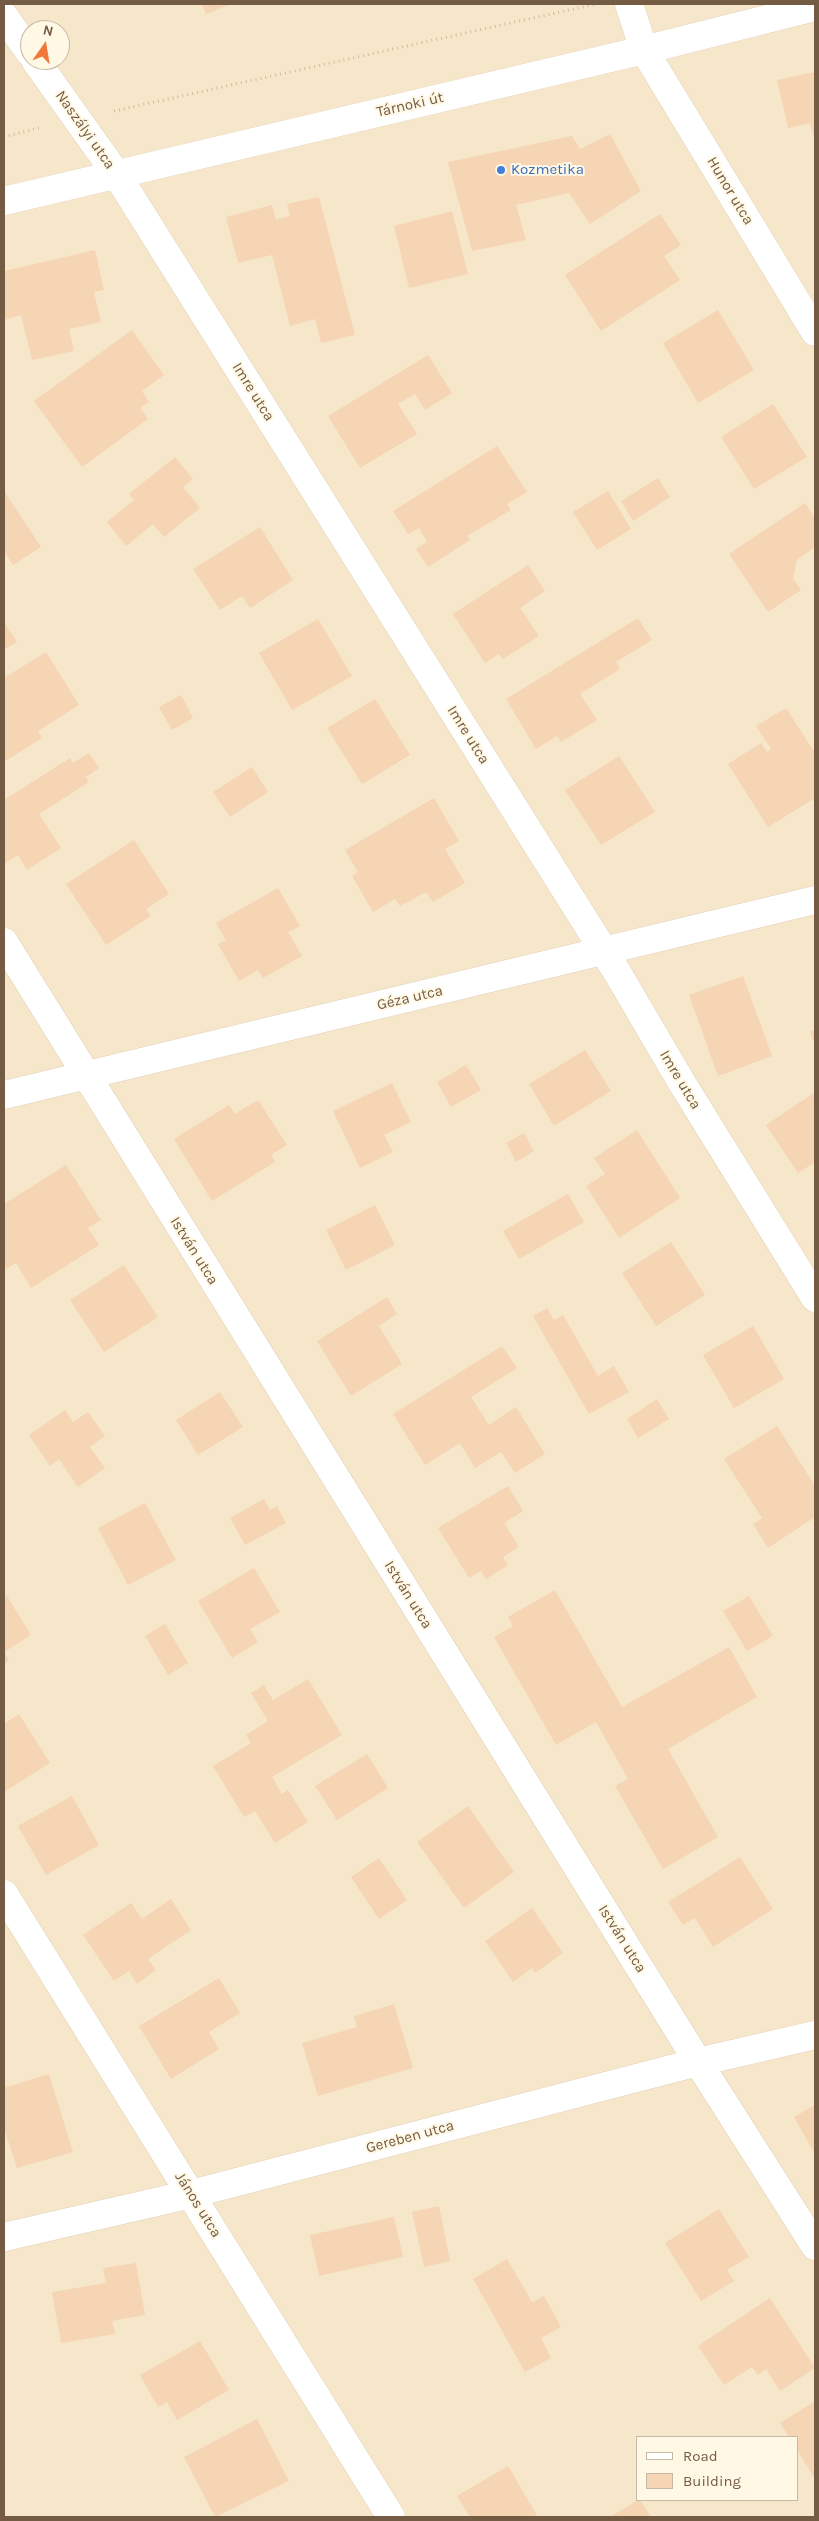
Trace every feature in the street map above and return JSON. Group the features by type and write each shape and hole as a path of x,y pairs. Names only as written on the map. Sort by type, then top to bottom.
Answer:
{"street":[{"name":"Hunor utca","path":"629,4 644,50 815,332"},
{"name":"Tárnoki út","path":"4,201 644,50 815,7"},
{"path":"4,16 20,39"},
{"name":"Naszályi utca","path":"42,70 117,175"},
{"name":"Imre utca","path":"117,175 604,952 682,1083 815,1298"},
{"name":"Géza utca","path":"4,1095 815,900"},
{"name":"István utca","path":"4,942 698,2062 815,2246"},
{"name":"János utca","path":"4,1894 391,2517"},
{"name":"Gereben utca","path":"4,2237 191,2194 698,2062 815,2035"}],"path":[{"path":"4,137 77,119 596,4"}],"shaded area":[{"path":"4,4 815,4 815,2517 4,2517"}],"building":[{"path":"202,4 231,4 206,14"},
{"path":"815,72 815,142 810,123 788,128 777,80"},
{"path":"610,134 641,191 590,224 569,193 516,205 526,240 472,251 448,162 572,136 580,149"},
{"path":"319,197 355,335 321,343 315,319 290,326 272,255 238,263 226,217 272,205 276,220 290,216 287,204"},
{"path":"452,211 468,274 409,288 394,226"},
{"path":"660,214 681,245 664,256 680,280 601,331 565,275"},
{"path":"95,250 104,290 94,292 101,322 69,329 74,351 32,360 21,315 4,320 4,271"},
{"path":"718,310 754,370 698,403 663,343"},
{"path":"132,330 164,375 142,391 149,402 140,408 148,419 82,467 34,401"},
{"path":"428,355 452,393 425,410 415,394 398,404 417,434 360,468 328,416"},
{"path":"773,404 807,457 754,489 721,437"},
{"path":"497,446 527,492 507,504 511,510 467,536 470,540 428,567 416,549 427,542 419,528 408,534 393,511"},
{"path":"175,457 193,479 183,487 200,508 164,537 153,524 126,546 107,522 134,500 129,494"},
{"path":"658,478 670,497 633,521 621,501"},
{"path":"4,491 41,547 13,565 4,551"},
{"path":"608,491 631,529 597,550 573,512"},
{"path":"805,503 815,519 815,547 797,560 793,579 801,590 768,612 729,554"},
{"path":"260,527 293,580 250,608 242,596 220,610 193,569"},
{"path":"528,565 545,591 520,608 539,636 503,659 499,654 485,663 453,614"},
{"path":"638,618 652,640 616,662 620,669 580,694 597,720 561,742 557,736 536,749 506,699"},
{"path":"318,619 352,676 292,710 259,653"},
{"path":"4,622 17,642 4,650"},
{"path":"46,652 79,705 38,731 42,738 4,762 4,678"},
{"path":"181,695 193,718 172,730 159,707"},
{"path":"375,699 410,755 362,784 327,728"},
{"path":"786,708 815,753 815,798 768,827 728,764 761,743 767,752 771,749 756,726"},
{"path":"89,753 99,768 86,777 89,782 39,814 61,848 27,870 18,855 4,864 4,800 70,758 73,763"},
{"path":"619,756 655,812 601,845 565,790"},
{"path":"252,767 268,792 230,817 213,792"},
{"path":"434,798 459,841 445,849 465,883 433,902 426,892 400,906 395,899 373,912 352,876 358,872 345,850"},
{"path":"134,840 169,894 146,909 151,916 106,945 66,884"},
{"path":"278,888 300,926 288,932 302,956 263,978 258,970 239,981 218,944 226,940 216,923"},
{"path":"743,976 772,1056 718,1076 689,995"},
{"path":"815,1030 815,1046 810,1032"},
{"path":"585,1050 611,1091 554,1126 529,1084"},
{"path":"466,1065 481,1090 451,1107 437,1082"},
{"path":"392,1083 411,1122 384,1135 393,1152 360,1168 333,1111"},
{"path":"815,1092 815,1162 798,1173 766,1125"},
{"path":"258,1100 287,1145 271,1155 275,1162 212,1201 174,1139 229,1105 235,1114"},
{"path":"637,1130 680,1198 619,1238 586,1186 605,1174 594,1158"},
{"path":"524,1133 534,1151 516,1162 506,1143"},
{"path":"66,1165 101,1220 88,1228 99,1245 31,1288 16,1263 6,1269 4,1266 4,1204"},
{"path":"568,1194 584,1222 519,1259 503,1231"},
{"path":"375,1205 395,1245 346,1270 326,1230"},
{"path":"671,1242 705,1295 656,1326 622,1273"},
{"path":"124,1265 158,1317 104,1352 70,1300"},
{"path":"387,1297 397,1314 379,1326 402,1364 351,1396 317,1341"},
{"path":"547,1308 554,1320 563,1315 598,1376 614,1366 629,1392 589,1414 533,1316"},
{"path":"753,1326 784,1379 734,1408 703,1355"},
{"path":"502,1346 517,1368 471,1397 489,1425 516,1407 545,1454 515,1473 501,1452 475,1468 460,1443 425,1465 393,1414"},
{"path":"220,1392 243,1427 198,1455 176,1420"},
{"path":"657,1399 669,1419 638,1438 627,1419"},
{"path":"65,1410 73,1422 88,1412 105,1436 90,1447 105,1468 78,1487 59,1459 50,1466 29,1435"},
{"path":"777,1426 815,1486 815,1517 768,1548 753,1524 762,1518 724,1459"},
{"path":"508,1486 523,1511 504,1523 519,1547 503,1557 508,1565 486,1579 481,1571 469,1578 438,1528"},
{"path":"264,1499 270,1510 277,1506 286,1523 245,1545 230,1518"},
{"path":"145,1503 176,1560 128,1585 98,1528"},
{"path":"254,1568 280,1612 250,1629 258,1642 232,1658 198,1601"},
{"path":"555,1590 622,1707 729,1647 757,1697 668,1749 718,1837 663,1869 615,1786 628,1779 596,1722 556,1745 494,1637 513,1626 508,1617"},
{"path":"7,1596 31,1635 4,1652 4,1598"},
{"path":"749,1596 773,1636 747,1651 723,1611"},
{"path":"165,1624 188,1663 168,1675 145,1636"},
{"path":"4,1652 9,1660 4,1664"},
{"path":"308,1679 342,1735 272,1777 282,1794 288,1790 308,1822 275,1843 255,1811 244,1817 213,1766 251,1743 246,1735 268,1721 251,1693 264,1685 273,1700"},
{"path":"19,1714 50,1763 4,1792 4,1724"},
{"path":"367,1754 388,1788 337,1820 315,1786"},
{"path":"72,1796 99,1845 46,1875 18,1826"},
{"path":"468,1806 514,1872 464,1908 417,1842"},
{"path":"740,1857 773,1909 713,1947 695,1918 683,1925 668,1902"},
{"path":"379,1858 407,1900 379,1919 351,1877"},
{"path":"171,1899 191,1930 148,1959 156,1970 137,1984 129,1971 114,1981 83,1935 131,1903 142,1919"},
{"path":"532,1908 563,1953 535,1973 532,1968 513,1982 485,1941"},
{"path":"219,1978 240,2013 209,2032 219,2049 171,2079 139,2026"},
{"path":"394,2004 413,2068 318,2096 302,2043 357,2027 354,2016"},
{"path":"49,2074 73,2152 17,2168 4,2128 4,2088"},
{"path":"815,2105 815,2154 794,2117"},
{"path":"439,2206 450,2261 424,2267 412,2212"},
{"path":"719,2209 749,2257 727,2270 734,2281 701,2301 665,2243"},
{"path":"394,2217 403,2257 319,2276 310,2235"},
{"path":"507,2259 532,2302 544,2296 561,2327 541,2338 551,2358 525,2372 473,2279"},
{"path":"136,2263 145,2315 112,2321 115,2334 61,2343 52,2292 106,2283 103,2268"},
{"path":"770,2298 815,2368 780,2391 766,2369 758,2375 752,2367 724,2385 698,2346"},
{"path":"200,2341 229,2390 177,2420 167,2402 158,2407 140,2375"},
{"path":"815,2401 814,2478 799,2453 799,2436 788,2436 780,2423"},
{"path":"257,2419 289,2481 215,2517 184,2457"},
{"path":"508,2466 538,2517 470,2517 457,2496"},
{"path":"636,2501 641,2501 651,2517 610,2517"}],"place":[{"name":"Kozmetika","path":"501,170"}]}
